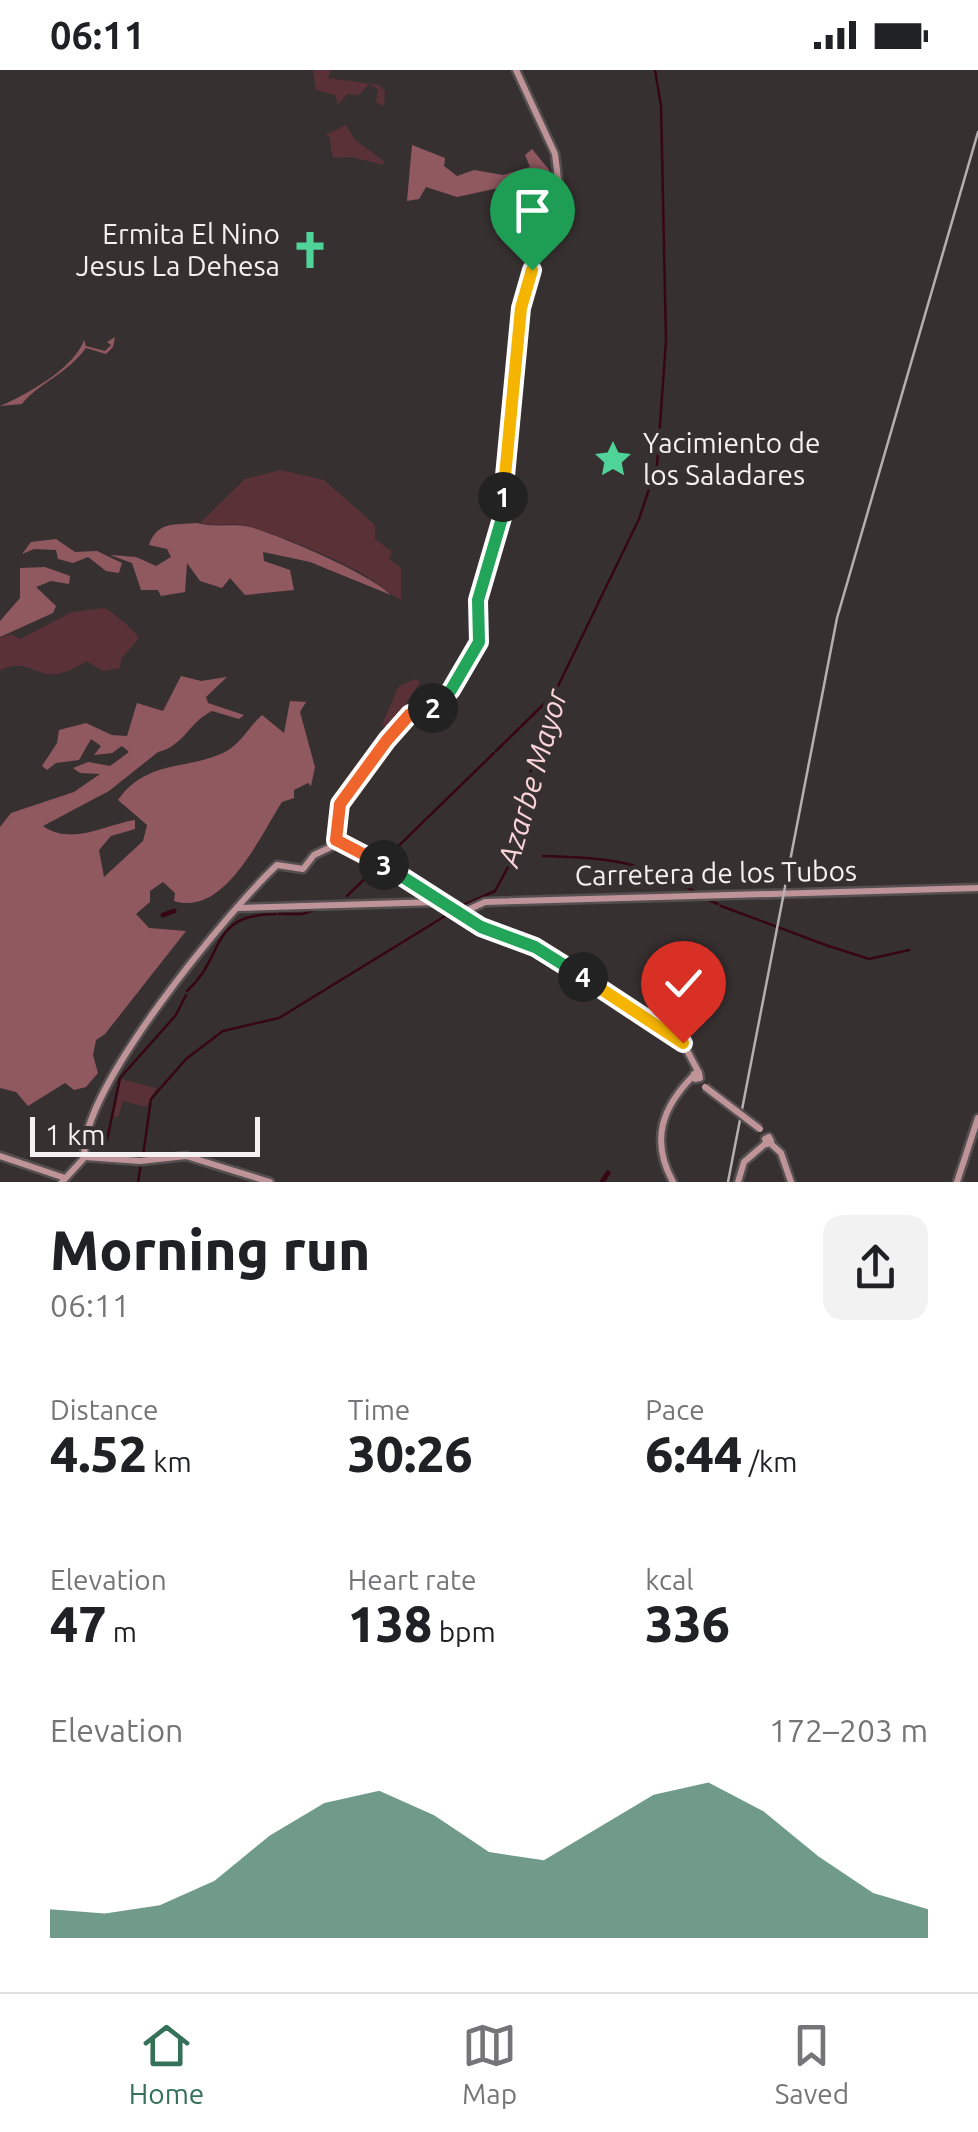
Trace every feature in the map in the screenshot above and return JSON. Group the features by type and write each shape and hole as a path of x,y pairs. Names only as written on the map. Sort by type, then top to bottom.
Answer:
{"main road":[{"path":"0,1156 64,1180 85,1157 85,1131 114,1071 213,933 277,865 303,870 336,840 336,813 342,801 404,718 444,700 480,638 477,604 502,518 521,308 559,187 556,154 516,70"},
{"path":"336,840 382,864 456,912 571,968 683,1043 698,1078 766,1139 792,1182"},
{"name":"Carretera de los Tubos","path":"456,912 485,902 978,888"},
{"path":"237,908 440,902"},
{"path":"674,1182 662,1155 661,1128 669,1104 685,1084 698,1078"},
{"path":"957,1182 978,1118"},
{"path":"738,1182 744,1162 766,1139"},
{"path":"85,1157 143,1160 186,1156 270,1182"}],"shaded area":[{"path":"313,70 331,70 328,78 379,85 385,91 384,106 376,102 378,89 369,84 359,95 347,94 338,105 335,95 316,90"},
{"path":"346,125 355,140 384,161 383,165 352,157 333,158 329,136 325,135"},
{"path":"412,145 445,158 444,166 457,176 474,170 503,175 530,167 525,155 532,149 550,171 521,183 457,197 426,187 419,199 407,201"},
{"path":"115,337 113,347 106,354 86,348 22,404 0,406 59,371 79,351 84,340 86,346 105,351 111,345 107,342"},
{"path":"280,470 324,480 375,525 375,539 392,552 389,559 401,568 401,600 363,574 294,542 245,525 200,523 245,479"},
{"path":"197,523 263,531 344,566 391,595 310,562 263,552 264,561 290,570 294,590 245,595 230,578 222,588 200,581 187,563 185,592 161,596 158,590 141,590 132,563 110,555 136,557 156,566 171,557 167,549 149,545 152,537 168,526"},
{"path":"56,539 75,552 97,551 122,563 119,573 106,571 88,557 73,563 58,559 56,550 34,549 22,554 31,542"},
{"path":"45,567 70,576 69,584 51,581 36,587 56,606 53,613 0,637 0,621 20,598 20,568"},
{"path":"104,608 139,638 121,659 120,668 103,671 86,661 57,674 22,666 0,670 0,638 11,634 20,639 72,612"},
{"path":"181,676 201,681 227,677 206,697 208,703 244,715 239,719 212,711 174,745 158,752 109,791 43,826 54,832 77,834 135,820 135,829 111,836 99,850 104,877 143,841 147,825 118,800 129,787 154,772 223,753 262,715 284,733 290,701 306,702 300,712 315,767 311,786 308,783 294,790 294,798 282,802 238,871 209,897 192,903 174,901 175,893 163,882 150,891 150,902 136,914 149,928 186,931 105,1034 96,1040 93,1055 98,1073 86,1087 74,1090 65,1083 28,1106 16,1092 0,1088 0,827 11,813 74,792 100,774 80,773 73,768 88,762 110,766 129,752 122,746 112,753 94,755 101,746 91,739 79,760 56,763 47,770 42,766 57,743 59,730 86,723 112,735 127,736 137,703 163,711"},
{"path":"416,679 420,682 389,729 382,724 399,686"},
{"path":"121,1079 156,1088 146,1107 123,1101 118,1117 114,1116"}],"waterway":[{"name":"Azarbe Mayor","path":"457,908 495,891 520,845 524,792 558,686 639,519 657,465 666,341 661,106 655,70"},
{"path":"496,751 552,696"},
{"path":"347,896 494,753"},
{"path":"543,856 624,863 699,894"},
{"path":"706,899 718,904"},
{"path":"721,906 831,947"},
{"path":"279,914 302,914 321,908"},
{"path":"163,915 174,911"},
{"name":"Azarbe Mayor","path":"143,1156 151,1099 186,1059 223,1031 279,1018 450,913"},
{"path":"187,991 228,929 254,916 276,914"},
{"path":"832,947 869,959 909,950"},
{"path":"107,1140 120,1078 176,1015 186,995"},
{"name":"Azarbe Mayor","path":"138,1182 141,1164"},
{"path":"602,1182 608,1173"}],"railway":[{"path":"728,1182 837,618 978,132"}],"place":[{"name":"Ermita El Nino Jesus La Dehesa","path":"310,250"},
{"name":"Yacimiento de los Saladares","path":"613,459"}],"route":[{"path":"532,270 522,300 517,338 502,518 477,604 479,642 444,700 404,718 342,801 336,813 336,840 375,859 481,927 556,958 683,1043"}]}
